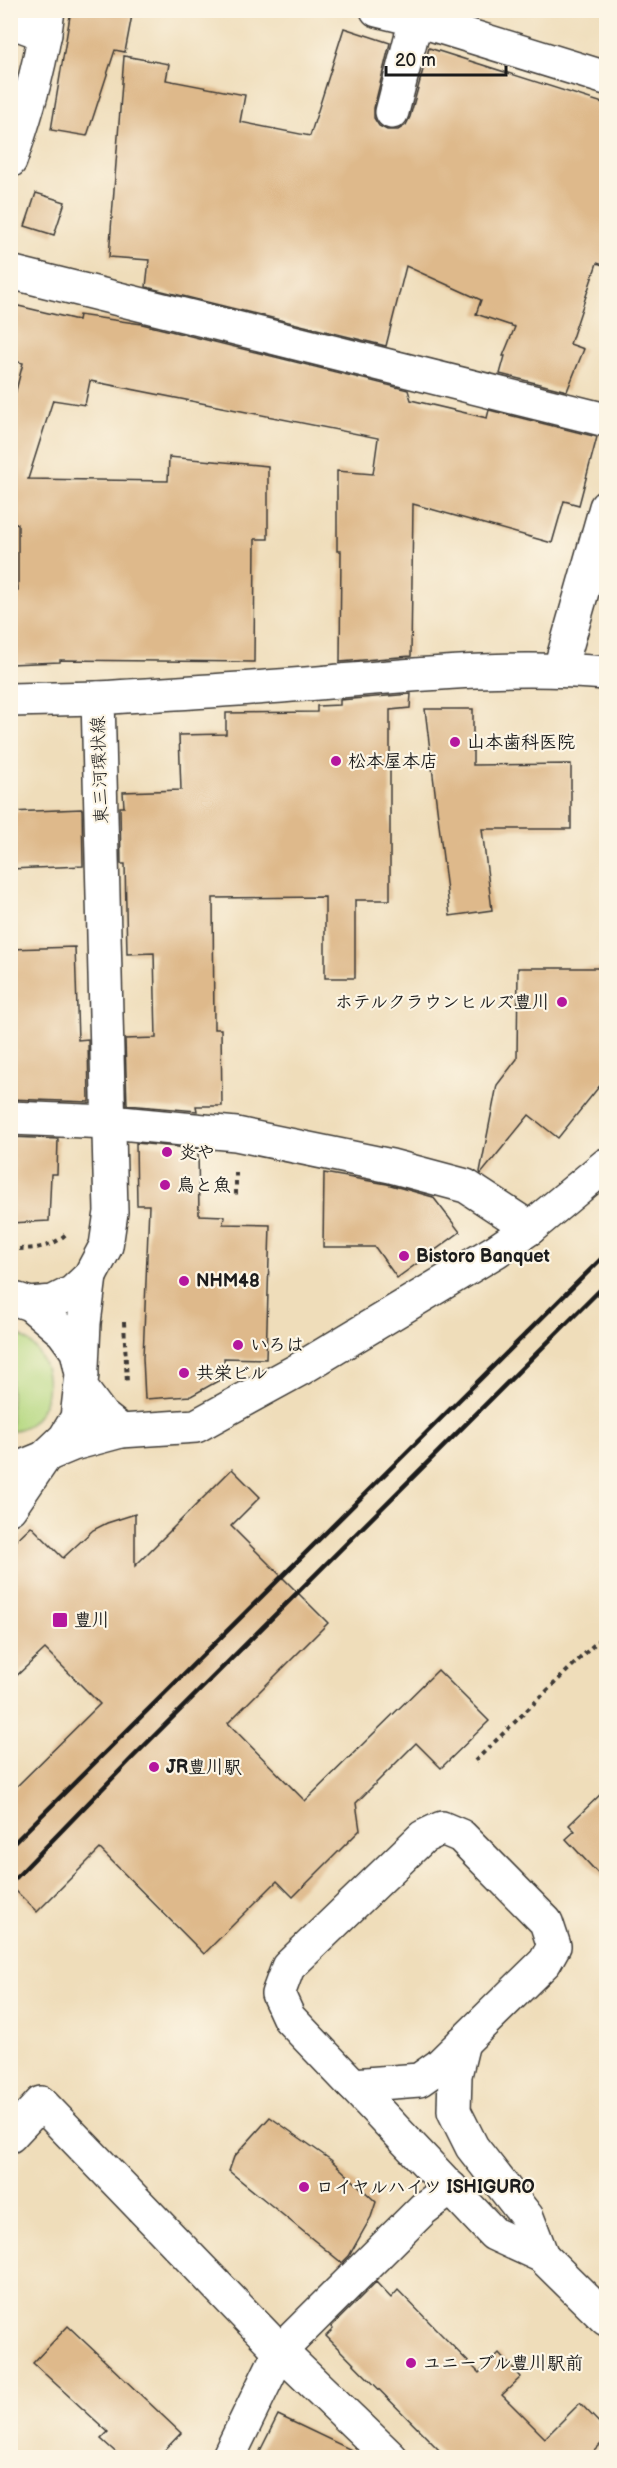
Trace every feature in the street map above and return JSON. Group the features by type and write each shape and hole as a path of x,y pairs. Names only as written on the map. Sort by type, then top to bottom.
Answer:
{"street":[{"path":"377,10 419,15 606,78"},
{"path":"392,112 419,15"},
{"path":"10,21 46,22 20,132 10,161"},
{"path":"10,272 606,420"},
{"path":"561,669 606,507"},
{"name":"東三河環状線","path":"20,1301 53,1302 73,1292 90,1276 106,1246 111,1212 98,698 254,688 467,670 561,669 606,672"},
{"path":"10,700 98,698"},
{"path":"10,1118 110,1122 236,1134 431,1176 466,1186 530,1228"},
{"path":"10,1508 46,1456 73,1444 121,1431 196,1426 300,1369 530,1228 606,1165"},
{"name":"東三河環状線","path":"10,1468 22,1467 46,1456 65,1438 77,1418 90,1276"},
{"name":"東三河環状線","path":"20,1301 63,1332 77,1352 82,1381"},
{"path":"82,1381 102,1416 121,1431"},
{"path":"353,2085 419,2080 439,2066 545,1962 554,1946 546,1922 461,1836 442,1828 423,1837 288,1967 278,1994 289,2018 494,2234 542,2256 606,2319"},
{"path":"463,2042 455,2075 454,2111 472,2147 527,2217 542,2256"},
{"path":"10,2136 41,2103 280,2351 391,2457"},
{"path":"228,2457 280,2351 423,2209 451,2187"}],"path":[{"path":"10,1249 40,1249 55,1243 67,1234 70,1227"},
{"path":"124,1312 127,1389"},
{"path":"474,1761 606,1633"}],"green space":[{"path":"11,1332 24,1338 34,1347 46,1372 48,1385 46,1399 40,1412 31,1423 11,1432"}],"building":[{"path":"71,10 106,10 132,15 125,52 115,50 87,136 51,130"},
{"path":"344,28 390,43 374,108 374,118 379,126 387,130 398,130 406,125 429,48 606,104 606,266 597,263 570,344 584,349 567,391 500,374 505,356 503,356 515,327 476,314 481,300 406,266 386,346 146,287 149,260 109,257 124,56 169,64 166,80 245,95 240,122 310,136"},
{"path":"36,193 65,202 54,235 25,226"},
{"path":"10,304 78,320 79,315 142,324 408,390 411,400 487,418 489,410 597,437 579,505 564,501 552,543 413,504 411,656 340,662 341,551 337,551 337,471 373,474 378,438 90,381 85,405 53,400 28,479 168,481 169,457 268,466 268,539 255,539 254,662 60,660 60,662 10,664 10,590 18,590 18,524 12,523 14,509 10,509 10,414 23,363 10,360"},
{"path":"411,694 410,708 390,710 390,900 355,900 355,978 325,978 325,897 213,898 214,1029 221,1029 222,1106 196,1106 197,1111 127,1105 125,1039 156,1038 154,953 127,954 125,864 121,864 120,807 124,807 123,792 181,790 179,735 226,734 226,713 317,712 317,706 340,705 340,700"},
{"path":"425,709 473,709 473,765 571,764 571,829 482,829 492,910 450,916"},
{"path":"82,809 83,866 10,869 10,812"},
{"path":"75,947 78,1040 88,1039 89,1102 10,1099 10,949"},
{"path":"518,968 606,968 606,1078 558,1138 529,1115 481,1174 497,1085 517,1059"},
{"path":"10,1137 58,1139 57,1174 51,1174 49,1221 10,1223"},
{"path":"136,1143 198,1149 199,1215 224,1216 223,1224 270,1225 266,1359 224,1358 225,1377 191,1396 145,1399 143,1358 149,1205 137,1205"},
{"path":"324,1173 387,1184 433,1197 460,1232 397,1278 375,1247 323,1247"},
{"name":"JR豊川駅","path":"232,1469 260,1497 231,1526 328,1623 228,1723 305,1801 438,1670 489,1721 441,1768 416,1743 356,1803 360,1830 293,1897 277,1881 204,1954 100,1849 37,1912 10,1885 10,1793 100,1704 45,1649 10,1682 10,1546 31,1526 63,1558 93,1530 135,1514 135,1566"},
{"path":"606,1789 606,1882 566,1839 575,1831 569,1825"},
{"name":"ロイヤルハイツ ISHIGURO","path":"270,2117 331,2160 376,2202 371,2217 349,2256 342,2263 229,2171 234,2157"},
{"name":"ユニーブル豊川駅前","path":"376,2282 391,2298 398,2290 479,2373 499,2353 521,2377 502,2395 545,2438 580,2403 606,2430 606,2439 588,2457 446,2457 326,2336 333,2329 331,2327"},
{"path":"68,2326 181,2433 158,2457 121,2457 101,2439 108,2432 33,2363"},
{"path":"278,2415 360,2454 363,2457 257,2457"}],"railway":[{"path":"10,1847 606,1254"},
{"path":"10,1884 132,1758 606,1284"}],"place":[{"name":"山本歯科医院","path":"455,742"},
{"name":"松本屋本店","path":"336,761"},
{"name":"ホテルクラウンヒルズ豊川","path":"562,1002"},
{"name":"炎や","path":"167,1152"},
{"name":"鳥と魚","path":"165,1185"},
{"name":"Bistoro Banquet","path":"404,1256"},
{"name":"NHM48","path":"184,1281"},
{"name":"いろは","path":"238,1345"},
{"name":"共栄ビル","path":"184,1373"},
{"name":"豊川","path":"60,1620"},
{"name":"JR豊川駅","path":"154,1767"},
{"name":"ロイヤルハイツ ISHIGURO","path":"304,2187"},
{"name":"ユニーブル豊川駅前","path":"411,2363"}]}
